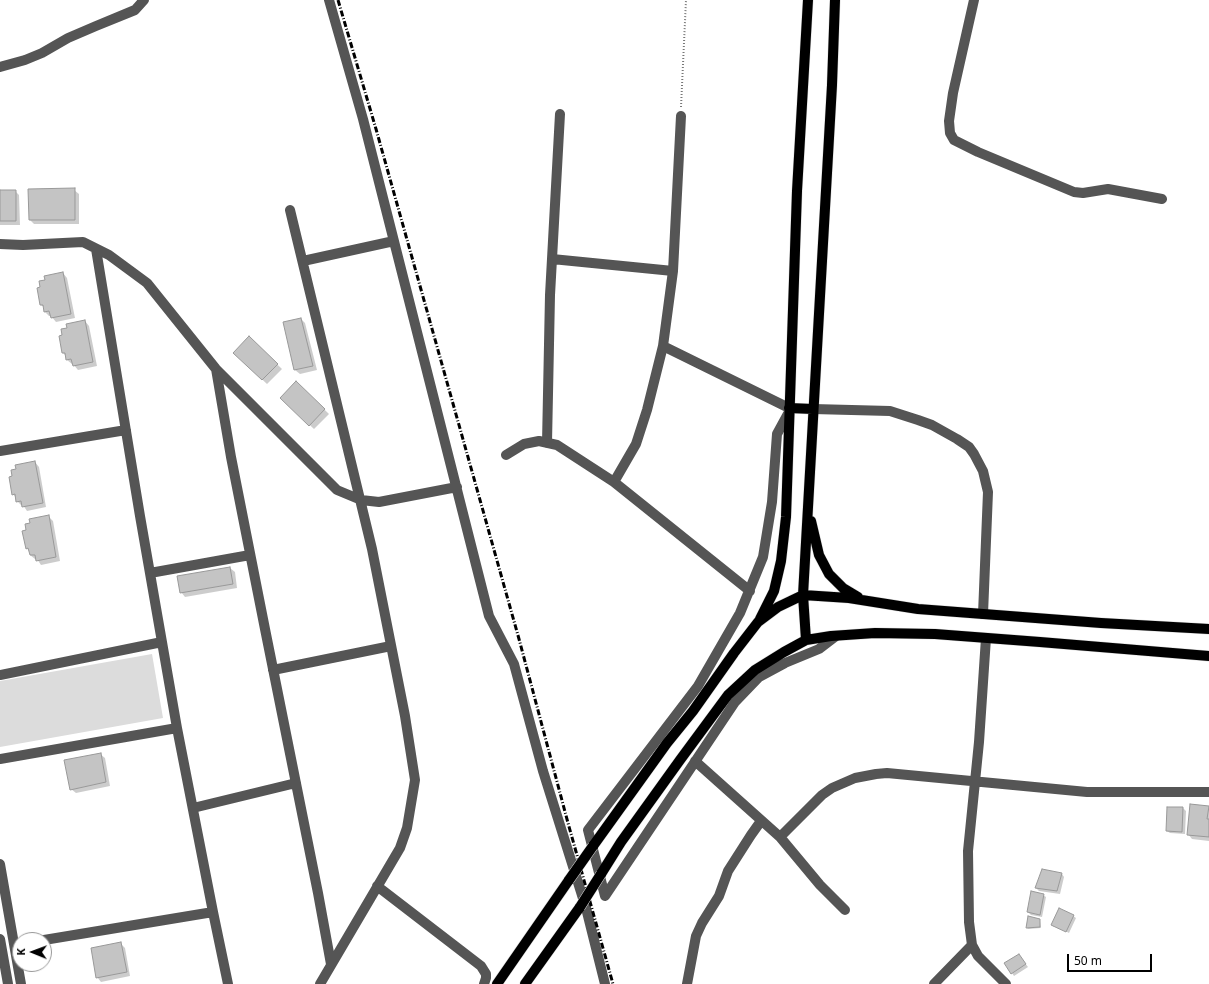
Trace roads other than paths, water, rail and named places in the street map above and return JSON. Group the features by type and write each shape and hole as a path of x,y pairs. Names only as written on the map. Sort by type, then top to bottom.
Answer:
{"main road":[{"path":"497,984 568,880 734,652 758,622 774,590 781,561 786,517 797,191 808,0"},
{"path":"806,640 803,596 831,101 835,0"},
{"path":"789,410 813,409"},
{"path":"808,504 819,555 829,574 843,588 861,600"},
{"path":"758,622 778,607 803,596 849,598 918,609 1209,630"},
{"path":"525,984 580,907 621,842 728,695 755,670 806,640 876,633 935,634 1209,656"}],"street":[{"path":"0,67 25,60 42,53 68,38 135,10 144,0"},
{"path":"329,0 363,119 489,616 514,664 543,771 586,908 605,984"},
{"path":"974,0 953,93 949,121 950,133 954,140 978,152 1074,192 1083,193 1108,189 1162,199"},
{"path":"547,443 550,295 560,114"},
{"path":"614,482 636,444 647,410 662,346 673,271 681,116"},
{"path":"290,210 372,549 405,716 415,780 407,828 400,848 320,984"},
{"path":"303,261 394,241"},
{"path":"0,244 23,245 83,242 109,255 147,283 216,369 337,490 361,500 379,502 457,488"},
{"path":"96,249 177,728 228,984"},
{"path":"552,259 673,271"},
{"path":"662,346 789,410 777,434 772,502 763,557 740,613 698,686 588,830 605,896 735,702 759,677 785,663 819,649 836,636"},
{"path":"216,369 231,457 331,964"},
{"path":"813,409 890,411 932,425 957,439 968,447 974,454 983,471 988,492 983,614"},
{"path":"0,451 126,430"},
{"path":"506,455 524,444 540,441 557,445 614,482 750,591"},
{"path":"150,573 250,555"},
{"path":"986,638 979,742 968,851 969,922 972,944 978,956 1006,984"},
{"path":"0,674 162,642"},
{"path":"273,670 391,646"},
{"path":"0,759 177,728"},
{"path":"695,761 780,837 820,884 845,910"},
{"path":"780,837 822,795 832,788 855,778 865,776 887,774 1087,792 1209,792"},
{"path":"193,808 296,783"},
{"path":"687,984 696,936 702,923 719,896 728,871 761,821"},
{"path":"0,864 14,932"},
{"path":"377,886 481,966 486,974 484,984"},
{"path":"52,939 213,912"},
{"path":"0,939 8,984"},
{"path":"934,984 972,944"},
{"path":"20,972 21,984"}],"railway":[{"path":"338,0 376,129 519,639 613,984"}]}
